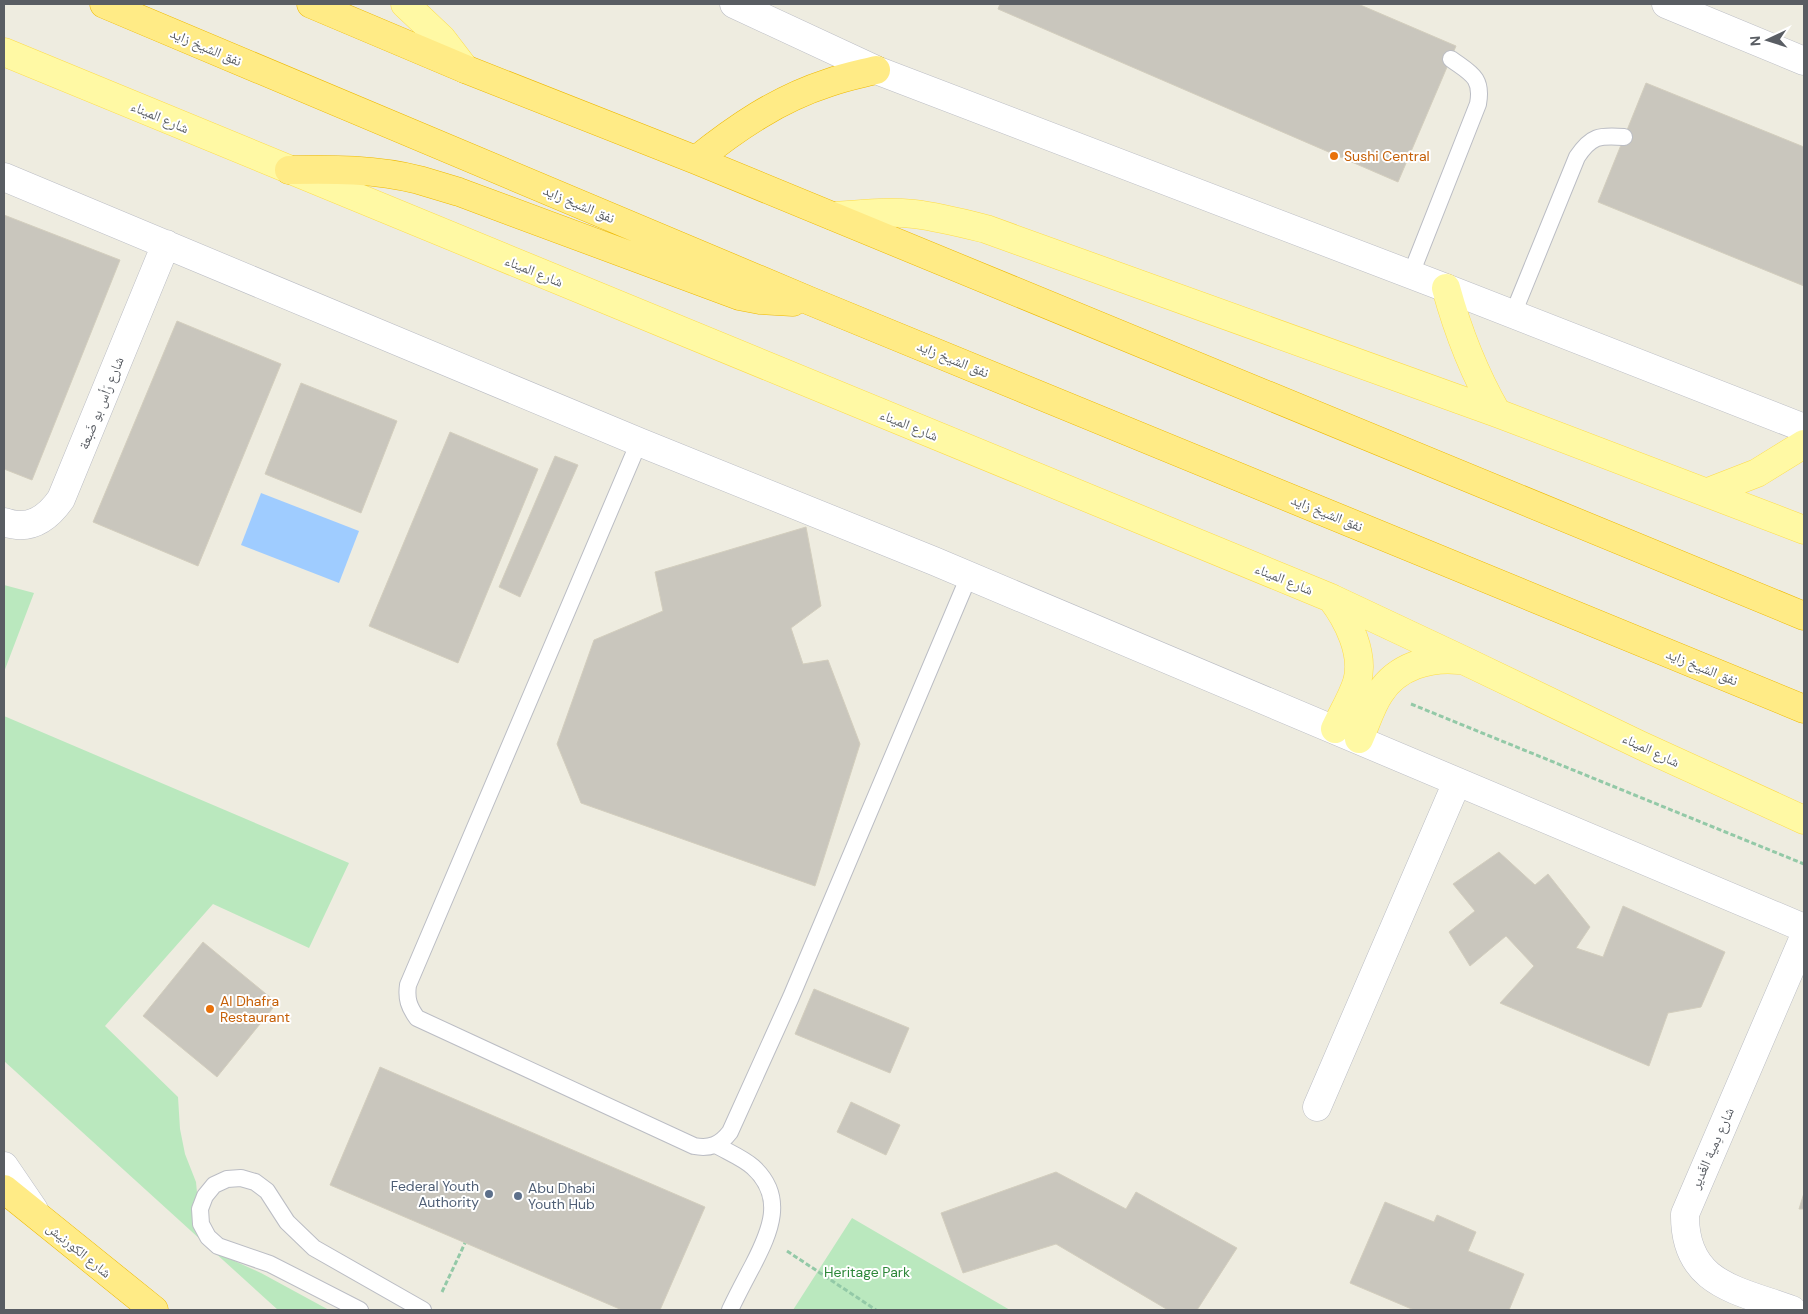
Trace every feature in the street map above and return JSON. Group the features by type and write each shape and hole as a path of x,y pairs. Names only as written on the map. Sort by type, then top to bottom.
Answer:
{"highway":[{"name":"نفق الشيخ زايد","path":"104,4 810,301 1804,709"},
{"path":"311,4 465,69 834,216 1804,616"},
{"path":"696,160 736,128 780,103 827,83 876,70"},
{"path":"289,170 332,169 375,172 418,180 459,192 739,296 785,302 810,301"},
{"name":"شارع الكورنيش","path":"4,1189 154,1310"}],"main road":[{"path":"405,4 442,38 465,69"},
{"name":"شارع الميناء","path":"4,52 1331,598 1640,745 1804,820"},
{"path":"834,216 873,213 913,214 950,220 986,229 1497,413 1804,530"},
{"path":"1446,288 1466,353 1480,384 1497,413"},
{"path":"1708,492 1757,473 1804,444"},
{"path":"1331,598 1344,616 1354,637 1358,659 1357,682 1347,734"},
{"path":"1347,734 1380,692 1397,674 1418,663 1442,658 1466,661"}],"street":[{"path":"734,4 876,70 1410,274 1804,428"},
{"path":"1666,4 1804,61"},
{"path":"4,176 639,442 969,576 1804,928"},
{"name":"شارع رَأس بو ضَبعة","path":"4,522 23,525 38,522 52,512 61,499 166,244"},
{"path":"1317,1107 1456,782"},
{"name":"شارع دِمية الغَدير","path":"1792,1310 1720,1284 1705,1274 1687,1244 1684,1228 1685,1214 1804,937"},
{"path":"4,1166 39,1217"}],"lane":[{"path":"1410,274 1478,104 1480,93 1474,77 1451,59"},
{"path":"1513,314 1576,157 1585,145 1596,137 1624,136"},
{"path":"639,442 408,985 407,994 412,1011 418,1018 694,1146 704,1148 716,1145 730,1132 791,997 969,576"},
{"path":"716,1145 752,1166 768,1189 773,1205 772,1221 767,1237 730,1310"},
{"path":"360,1310 270,1264 218,1246 208,1237 201,1224 200,1209 205,1196 214,1185 227,1179 241,1178 255,1182 267,1191 287,1222 314,1248 423,1310"}],"path":[{"path":"1380,692 1804,864"},
{"path":"767,1237 876,1310"},
{"path":"438,1300 465,1243"}],"green space":[{"path":"4,585 34,593 4,672"},
{"path":"4,716 349,863 309,948 213,904 105,1026 178,1097 180,1129 185,1154 196,1182 198,1203 228,1258 261,1273 329,1310 278,1310 4,1061"},
{"name":"Heritage Park","path":"852,1218 1010,1310 793,1310"}],"water":[{"path":"261,493 359,531 339,583 241,545"}],"building":[{"path":"1000,4 1358,4 1456,46 1398,182 998,9"},
{"path":"1646,83 1804,147 1804,286 1598,202"},
{"path":"4,215 120,260 32,480 4,469"},
{"path":"177,321 281,364 198,566 93,522"},
{"path":"301,383 397,421 361,513 265,474"},
{"path":"450,432 538,469 458,663 369,626"},
{"path":"555,456 578,465 520,597 499,587"},
{"path":"806,527 821,606 791,628 803,664 828,660 860,744 815,886 581,803 557,744 594,640 663,611 655,572"},
{"path":"1499,852 1535,885 1548,874 1590,927 1576,948 1603,957 1623,906 1725,952 1701,1007 1668,1013 1649,1066 1500,1003 1534,966 1506,936 1470,966 1449,932 1475,911 1453,884"},
{"name":"Al Dhafra Restaurant","path":"203,942 277,1003 217,1077 143,1016"},
{"path":"814,989 909,1028 890,1073 795,1034"},
{"name":"Abu Dhabi Youth Hub","path":"380,1067 705,1207 660,1310 622,1310 330,1185"},
{"path":"851,1102 900,1125 886,1155 837,1132"},
{"path":"1056,1172 1126,1209 1136,1192 1237,1248 1197,1310 1168,1310 1056,1244 963,1273 941,1213"},
{"path":"1804,1193 1804,1209 1799,1209"},
{"path":"1385,1202 1434,1222 1437,1215 1476,1232 1468,1251 1524,1274 1509,1310 1414,1310 1350,1283"}],"place":[{"name":"Sushi Central","path":"1334,156"},
{"name":"Al Dhafra Restaurant","path":"210,1009"},
{"name":"Federal Youth Authority","path":"489,1194"},
{"name":"Abu Dhabi Youth Hub","path":"518,1196"}]}
